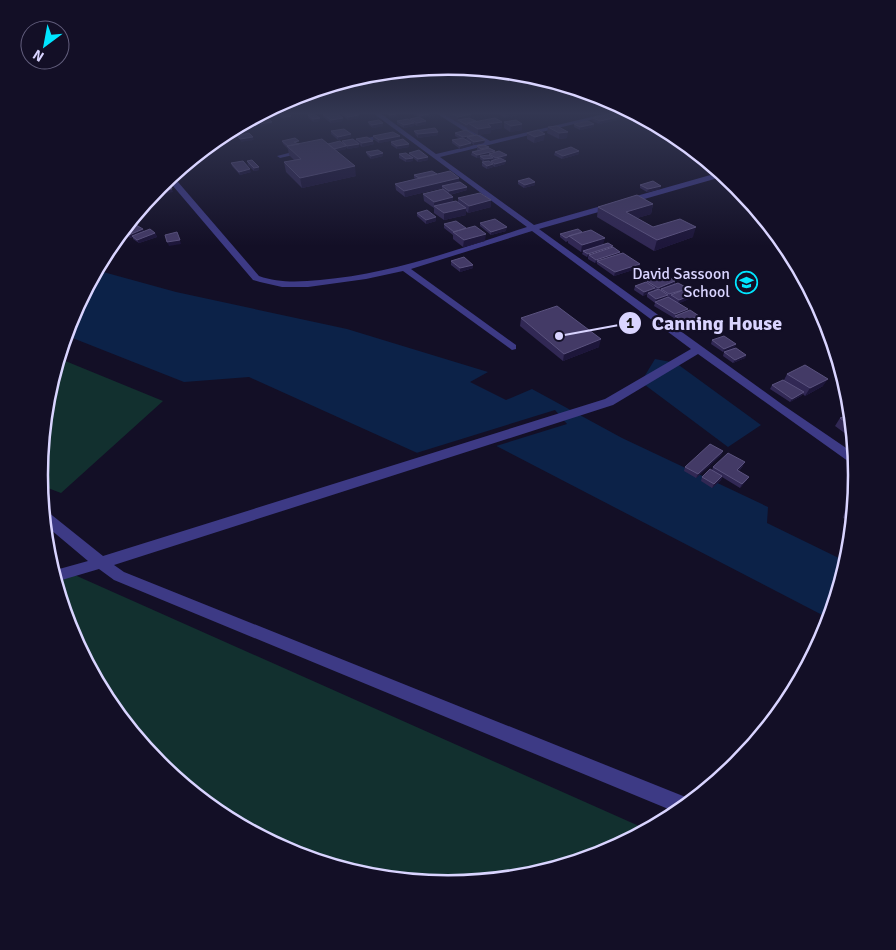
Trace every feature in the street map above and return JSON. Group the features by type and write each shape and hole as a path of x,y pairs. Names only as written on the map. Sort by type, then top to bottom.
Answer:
{"street":[{"path":"438,157 532,229 779,408 848,455"},
{"path":"174,184 256,278 267,283 280,285 330,282 406,269 532,229 715,176"},
{"path":"406,269 512,347"},
{"path":"60,575 138,552 609,402 635,387 661,368 699,349"},
{"path":"50,522 119,576 677,803"}],"green space":[{"path":"64,361 163,401 61,493 48,488 48,449 55,397"},
{"path":"58,568 640,826 601,845 552,862 526,868 474,875 422,875 370,868 344,862 295,845 248,822 204,793 147,739 115,698 89,652 69,604"}],"water":[{"path":"103,272 176,292 347,329 488,372 470,382 506,400 532,389 622,438 768,507 767,523 840,558 827,604 823,615 477,436 424,456 249,377 184,382 72,338 89,298"},
{"path":"655,359 676,363 761,425 728,447 641,382"}],"pier":[{"path":"555,410 567,424 493,447 476,438 425,459 413,454"}],"building":[{"path":"299,157 344,157 355,166 300,178 284,162 301,159"},
{"path":"500,158 506,161 495,164 491,161"},
{"path":"252,160 259,167 254,168 247,161"},
{"path":"243,161 250,169 239,172 231,163"},
{"path":"489,161 493,164 487,166 482,162"},
{"path":"432,171 437,174 419,178 414,175"},
{"path":"450,171 459,178 404,191 395,184"},
{"path":"529,178 535,182 525,185 518,181"},
{"path":"653,181 661,186 648,189 640,185"},
{"path":"460,182 467,187 449,191 442,186"},
{"path":"443,189 453,197 434,202 423,194"},
{"path":"480,193 491,200 469,206 458,198"},
{"path":"637,195 653,204 626,212 653,227 680,219 696,227 657,240 598,207"},
{"path":"456,201 466,208 444,213 434,206"},
{"path":"427,210 436,217 426,220 417,213"},
{"path":"495,219 507,227 491,232 480,223"},
{"path":"456,221 466,228 454,232 444,224"},
{"path":"135,226 143,229 128,234 130,231"},
{"path":"475,226 486,234 464,240 453,232"},
{"path":"150,229 155,233 137,240 132,236"},
{"path":"578,229 582,232 566,238 560,234"},
{"path":"591,230 605,238 582,245 569,236"},
{"path":"177,232 180,240 167,242 165,235"},
{"path":"608,243 613,246 588,254 583,251"},
{"path":"613,247 620,252 596,260 589,255"},
{"path":"623,253 640,264 615,272 597,261"},
{"path":"464,257 473,265 460,268 451,261"},
{"path":"664,274 675,281 658,288 647,281"},
{"path":"646,282 655,288 644,292 635,286"},
{"path":"678,283 697,293 679,300 671,295 683,290 669,294 661,289"},
{"path":"659,289 668,295 656,299 648,293"},
{"path":"668,297 688,309 675,314 655,302"},
{"path":"557,306 601,339 564,354 521,318"},
{"path":"690,310 699,316 684,322 675,316"},
{"path":"724,336 736,344 724,349 712,340"},
{"path":"736,348 746,355 735,360 724,352"},
{"path":"805,365 828,379 810,388 787,374"},
{"path":"783,380 804,392 792,399 772,385"},
{"path":"710,444 723,451 698,474 685,467"},
{"path":"728,453 745,462 737,470 749,477 742,484 713,467"},
{"path":"710,469 722,476 714,484 702,477"}],"place":[{"name":"David Sassoon School","path":"746,283"},
{"name":"Canning House","path":"559,336"}]}
